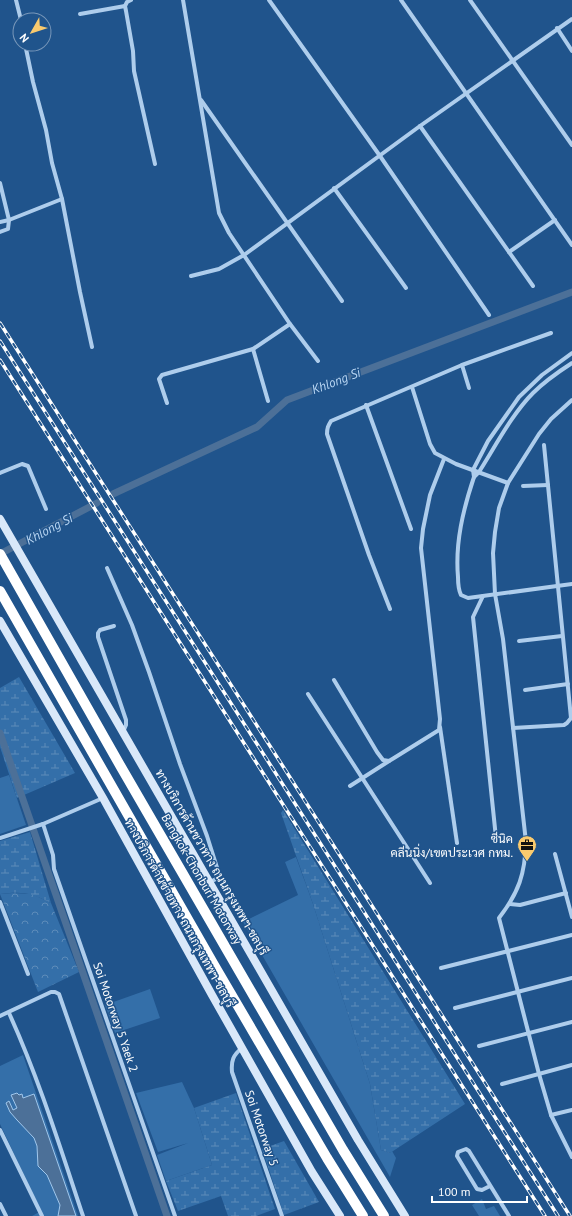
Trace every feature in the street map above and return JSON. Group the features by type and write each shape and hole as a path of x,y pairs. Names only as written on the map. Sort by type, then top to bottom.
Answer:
{"highway":[{"name":"Bangkok-Chonburi Motorway","path":"0,554 121,767 343,1150 384,1216"},
{"path":"0,591 226,986 327,1158 363,1216"}],"main road":[{"name":"ทางบริการด้านขวาทาง ถนนกรุงเทพฯ-ชลบุรี","path":"0,519 358,1140 405,1216"},
{"name":"ทางบริการด้านซ้ายทาง ถนนกรุงเทพฯ-ชลบุรี","path":"0,621 103,798 312,1172 340,1216"}],"street":[{"path":"16,0 18,12"},
{"path":"80,14 125,6 127,2 131,0"},
{"path":"183,0 219,213 229,233 290,324 318,361"},
{"path":"269,0 380,156 489,315"},
{"path":"400,0 572,245"},
{"path":"470,0 572,145"},
{"path":"125,6 133,51 134,71 155,164"},
{"path":"191,276 219,269 244,255 420,126 466,95 557,28 572,19"},
{"path":"557,28 572,51"},
{"path":"27,52 46,130 52,163 62,199 92,347"},
{"path":"200,98 342,301"},
{"path":"420,126 533,286"},
{"path":"0,183 9,220 8,229 0,232"},
{"path":"334,188 406,288"},
{"path":"0,222 9,220 62,199"},
{"path":"509,252 555,220"},
{"path":"167,403 160,379 162,375 253,348 290,324"},
{"path":"390,609 369,555 328,434 327,428 331,421 462,365 552,333"},
{"path":"253,348 268,401"},
{"path":"474,477 473,470 488,441 519,397 542,375 572,353"},
{"path":"572,363 544,383 532,394 517,412 479,472 474,477 459,534 457,562 459,592 464,597 468,598 572,584"},
{"path":"462,365 469,388"},
{"path":"412,387 432,449 435,453 444,459 508,482"},
{"path":"572,400 551,418 508,482 496,520 493,553 495,594 504,639 526,842 525,863 517,890 510,904 499,918 551,1115 572,1157"},
{"path":"366,405 411,529"},
{"path":"513,728 560,726 567,723 571,718 544,446"},
{"path":"444,459 430,495 422,529 421,548 440,726 456,843"},
{"path":"0,473 22,464 28,466 46,509"},
{"path":"523,486 548,485"},
{"path":"107,568 132,625 165,714 183,771 207,836 220,877 210,882"},
{"path":"483,596 473,617 496,838"},
{"path":"114,626 100,630 98,637 126,720 126,725 123,732"},
{"path":"519,641 562,636"},
{"path":"334,680 382,760 389,761"},
{"path":"525,690 568,684"},
{"path":"308,694 430,883"},
{"path":"350,786 437,732 440,726"},
{"path":"0,838 23,831 103,798"},
{"name":"Soi Motorway 5 Yaek 2","path":"41,824 53,855 54,869 175,1216"},
{"path":"555,854 572,916"},
{"path":"510,904 520,905 566,893"},
{"path":"0,902 28,974"},
{"path":"441,968 572,935"},
{"path":"455,1008 572,978"},
{"path":"0,1016 51,992 59,994 134,1216"},
{"path":"9,1013 25,1048 44,1098 83,1216"},
{"path":"479,1046 572,1022"},
{"name":"Soi Motorway 5","path":"242,1048 234,1055 231,1066 232,1072 282,1216"},
{"path":"502,1084 572,1064"},
{"path":"551,1115 572,1110"},
{"path":"0,1130 42,1216"},
{"path":"490,1186 482,1190 477,1189 457,1156 458,1152 466,1149 469,1151 510,1216"},
{"path":"0,1204 6,1216"}],"green space":[{"path":"19,677 75,773 17,798 0,747 0,688"},
{"path":"9,775 26,825 0,834 0,778"},
{"path":"283,810 465,1104 390,1153 381,1150 370,1084 313,904 281,813"},
{"path":"30,832 51,903 27,894 0,894 0,841"},
{"path":"296,857 313,904 370,1084 381,1150 390,1153 392,1151 396,1158 390,1177 243,922 298,895 285,862"},
{"path":"0,894 32,894 51,903 79,972 38,992"},
{"path":"150,989 160,1018 115,1033 105,1005"},
{"path":"23,1055 78,1216 32,1216 41,1211 0,1124 0,1066"},
{"path":"182,1082 194,1108 212,1165 166,1181 157,1155 188,1143 158,1152 136,1093"},
{"path":"236,1093 275,1209 256,1216 228,1216 221,1196 178,1211 166,1181 212,1165 194,1108"},
{"path":"284,1141 319,1202 284,1215 262,1149"},
{"path":"482,1199 486,1209 494,1206 500,1216 479,1216 472,1205"}],"shaded area":[{"path":"17,1093 19,1095 22,1094 23,1098 34,1094 76,1216 58,1216 60,1205 47,1175 38,1166 37,1146 34,1138 10,1112 6,1103 9,1101 13,1110 17,1108 11,1095"}],"waterway":[{"name":"Khlong Si","path":"113,494 257,427 287,400 572,292"},
{"name":"Khlong Si","path":"0,554 97,503"},
{"path":"0,733 167,1216"}],"railway":[{"path":"0,323 570,1216"},
{"path":"0,341 558,1216"},
{"path":"0,360 545,1216"}],"place":[{"name":"ซีนิค คลีนนิ่ง/เขตประเวศ กทม.","path":"527,862"}]}
